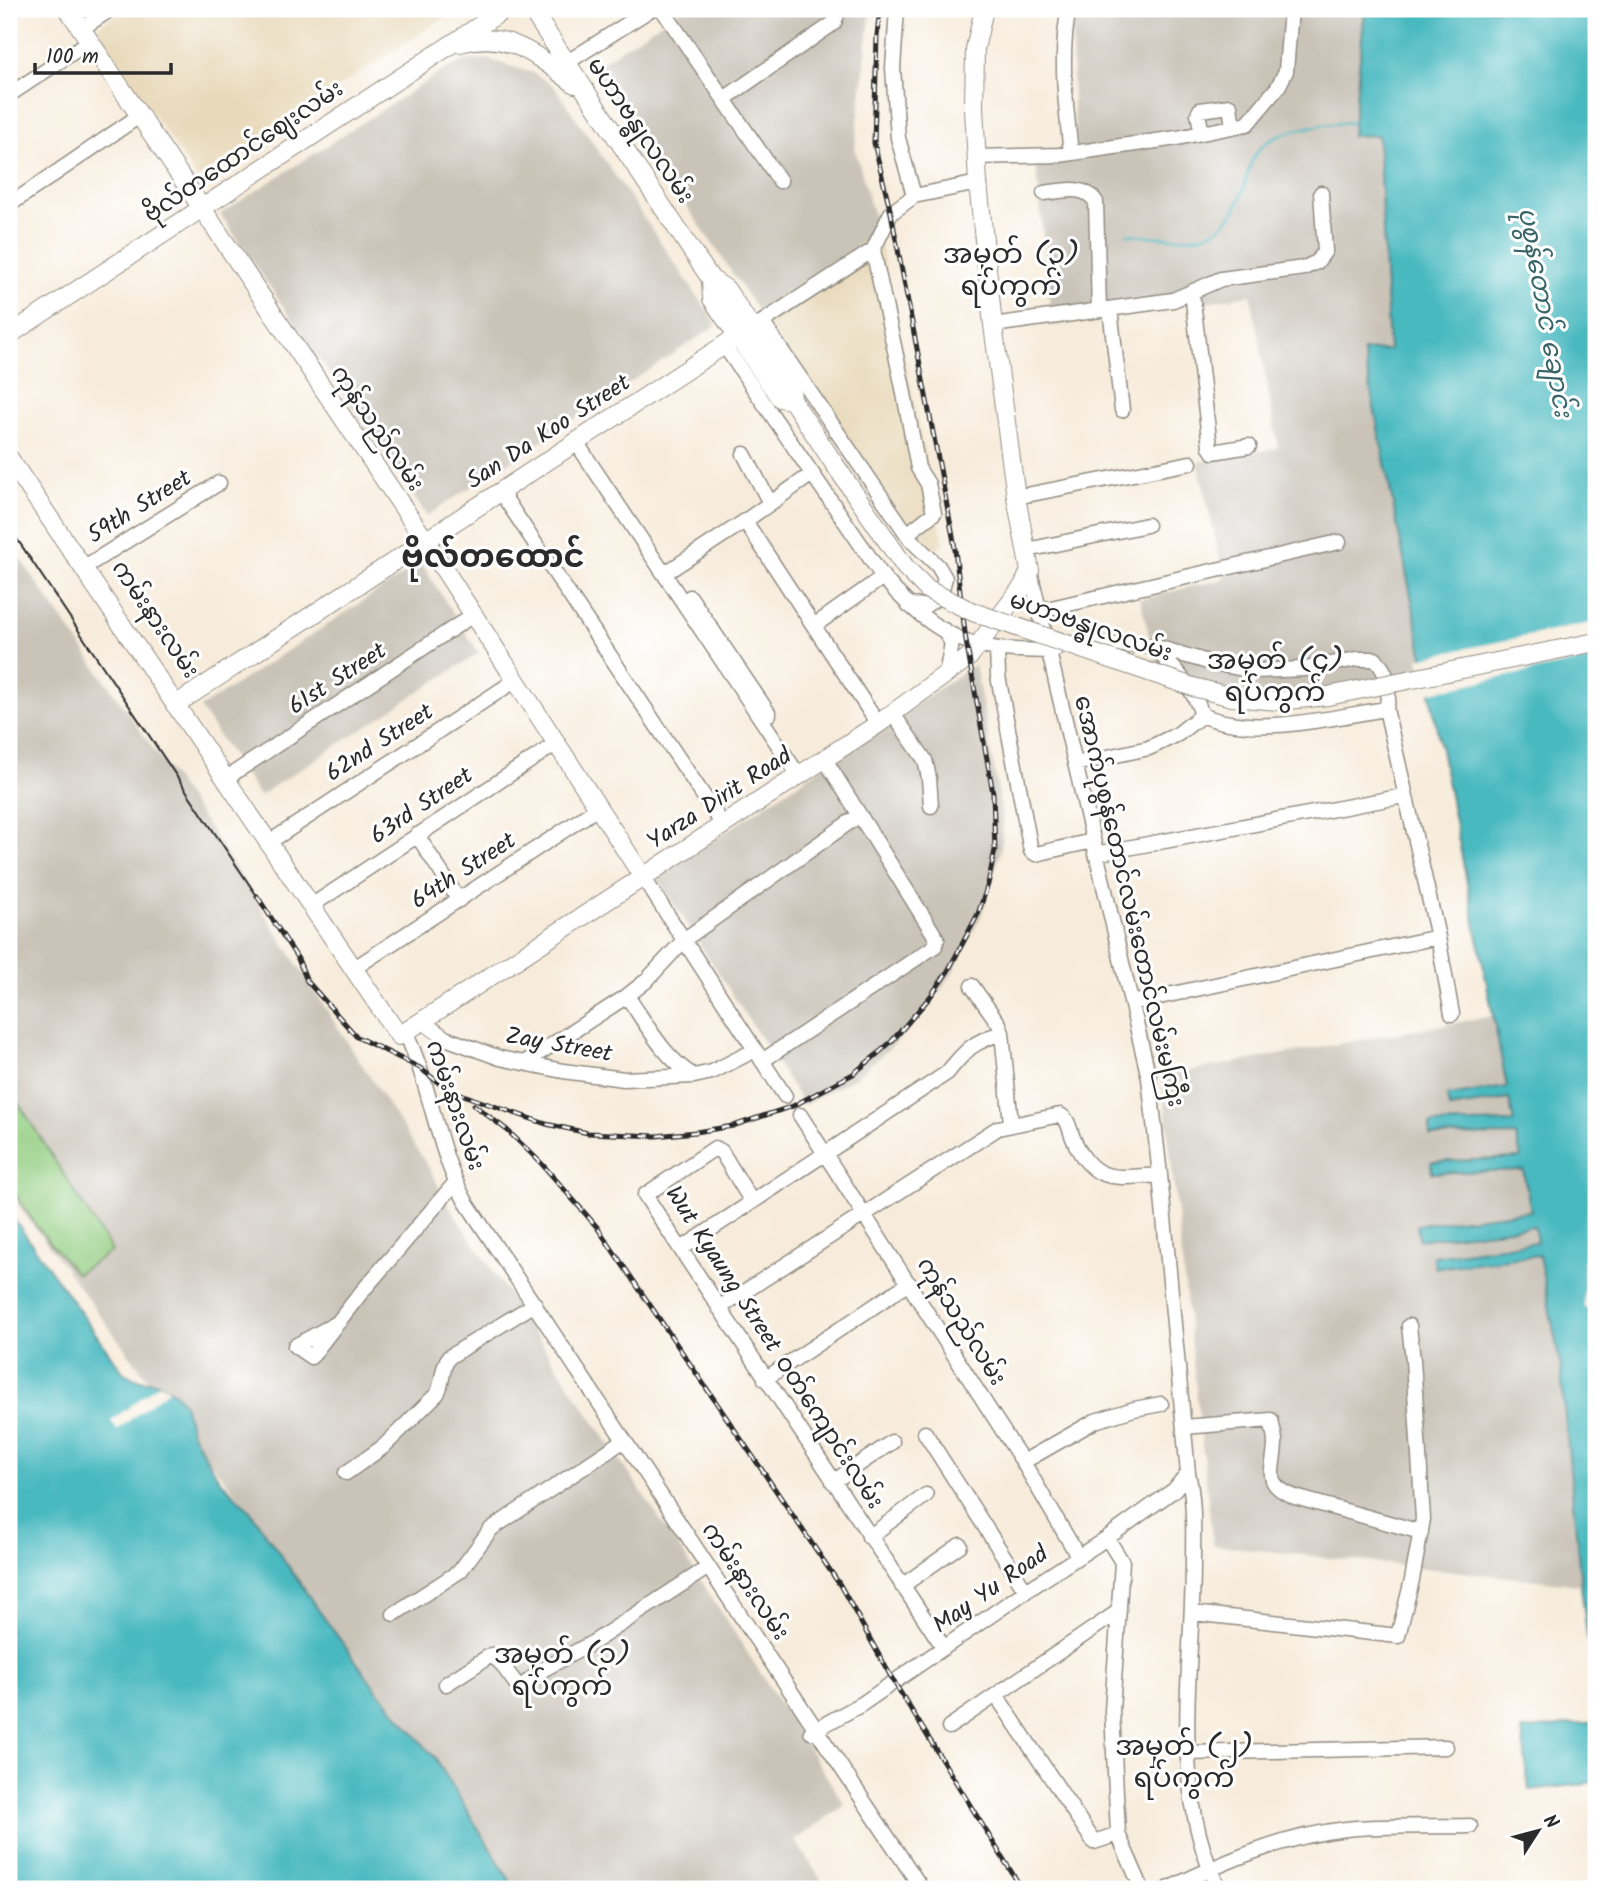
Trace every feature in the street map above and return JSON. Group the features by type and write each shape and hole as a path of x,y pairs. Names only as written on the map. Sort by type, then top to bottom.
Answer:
{"main road":[{"name":"ကုန်သည်လမ်း","path":"68,9 425,540 643,877"},
{"name":"ဗိုလ်တထောင်ဈေးလမ်း","path":"9,335 505,9"},
{"name":"မဟာဗန္ဓုလလမ်း","path":"531,9 711,279 712,299 744,333 780,398 792,400 905,567 928,590 973,612 1193,687 1219,694 1278,701 1328,696 1596,642"},
{"name":"အောက်ပုစွန်တောင်လမ်းတောင်လမ်းမကြီး","path":"985,9 975,49 974,108 978,183 993,325 1016,497 1030,571"},
{"path":"443,48 478,38 500,39 539,58 585,91"},
{"name":"San Da Koo Street","path":"179,703 744,333"},
{"name":"ကမ်းနားလမ်း","path":"9,444 86,566"},
{"name":"ကမ်းနားလမ်း","path":"9,458 86,566 402,1035"},
{"name":"Yarza Dirit Road","path":"402,1035 885,719 988,647 1030,571"}],"street":[{"path":"9,96 85,35 111,9"},
{"path":"566,63 651,9"},
{"path":"662,9 780,181"},
{"path":"724,99 834,23 839,9"},
{"path":"897,9 893,68 898,138 914,196"},
{"path":"1069,9 1065,40 1066,109 1071,153"},
{"path":"977,158 1071,153 1247,124 1278,88 1286,71 1291,9"},
{"path":"1202,133 1198,114 1200,110 1230,106 1233,127"},
{"path":"9,205 139,116"},
{"path":"744,333 873,250 891,213 914,196 978,183"},
{"path":"1044,193 1083,190 1091,194 1096,202 1104,309 1122,410"},
{"path":"993,325 1173,300 1222,279 1304,268 1317,262 1325,251 1321,193"},
{"path":"873,250 918,468 928,484 934,513 907,534"},
{"path":"1192,292 1210,447 1213,452 1249,446"},
{"path":"744,333 812,474 883,577 906,604 944,630 988,647 1048,651 1075,643 1153,646 1208,662 1253,671 1305,668 1357,659 1375,659 1384,668 1387,678 1389,697 1385,709 1438,937 1452,1014"},
{"path":"744,333 907,534 923,553 939,566 944,578 943,590 934,602 925,606 906,604"},
{"path":"579,440 803,773"},
{"path":"744,454 770,503"},
{"path":"1016,497 1190,463"},
{"path":"667,572 812,474"},
{"name":"59th Street","path":"86,566 219,483"},
{"path":"499,491 723,825"},
{"path":"745,521 815,625 885,719 925,760 931,806"},
{"path":"1027,550 1147,525"},
{"path":"1038,611 1339,542"},
{"name":"အောက်ပုစွန်တောင်လမ်းတောင်လမ်းမကြီး","path":"1030,571 1149,1078 1188,1473 1193,1498 1194,1613 1188,1753 1192,1805 1209,1869 1219,1889"},
{"path":"815,625 883,577"},
{"name":"61st Street","path":"228,777 474,615"},
{"path":"944,630 952,643 946,675"},
{"path":"1153,646 1179,674 1197,699 1202,715 1217,722 1278,724 1385,709"},
{"path":"988,647 998,676 1031,851 1036,854 1094,848 1404,796"},
{"name":"62nd Street","path":"271,841 516,680"},
{"path":"1075,764 1149,748 1178,734 1202,715"},
{"name":"63rd Street","path":"314,904 556,743"},
{"name":"Zay Street","path":"423,1022 445,1038 500,1058 524,1063 624,1079 694,1076 759,1055 935,946 937,939 824,758"},
{"name":"64th Street","path":"356,967 598,808"},
{"path":"524,1063 628,996 646,981 685,939 858,816"},
{"path":"417,835 459,900"},
{"path":"643,877 785,1096"},
{"path":"1131,1003 1438,937"},
{"path":"972,986 1002,1032 1011,1123"},
{"path":"628,996 665,1051 680,1068 694,1076"},
{"path":"681,1249 947,1073 965,1051 979,1040 1002,1032"},
{"name":"ကမ်းနားလမ်း","path":"402,1035 417,1058 453,1185 704,1570 814,1731"},
{"name":"ကုန်သည်လမ်း","path":"800,1115 1023,1462 1078,1556"},
{"path":"719,1308 998,1128 1011,1123 1060,1115 1066,1120 1083,1156 1101,1173 1111,1178 1160,1175"},
{"name":"Wut Kyaung Street ဝတ်ကျောင်းလမ်း","path":"752,1202 718,1148 645,1195 944,1648"},
{"path":"339,1322 453,1185"},
{"path":"765,1379 909,1283"},
{"path":"346,1473 383,1447 437,1394 442,1385 444,1362 449,1357 533,1305"},
{"path":"1194,1613 1398,1636 1421,1532 1422,1486 1409,1326"},
{"path":"1023,1462 1095,1421 1161,1404"},
{"path":"1184,1427 1271,1420 1275,1443 1270,1468 1273,1484 1281,1492 1421,1532"},
{"path":"925,1433 1026,1591"},
{"path":"394,1614 460,1571 491,1529 622,1442"},
{"name":"ကမ်းနားလမ်း","path":"622,1442 919,1889"},
{"path":"833,1482 892,1442"},
{"name":"May Yu Road","path":"814,1731 862,1704 1107,1538 1174,1490 1188,1473"},
{"path":"869,1537 926,1495"},
{"path":"1107,1538 1122,1563 1112,1711 1118,1834 1142,1889"},
{"path":"902,1586 960,1545"},
{"path":"446,1684 491,1656 500,1662 517,1685 522,1686 544,1669 592,1643 704,1570"},
{"path":"949,1727 1119,1611"},
{"path":"996,1695 1094,1842 1118,1834"},
{"path":"1188,1753 1446,1747"},
{"path":"1168,1889 1209,1869 1299,1837 1347,1829 1469,1826"}],"shaded area":[{"path":"124,9 458,9 197,179 95,28"},
{"path":"681,9 871,9 855,149 878,232 758,311 593,68"},
{"path":"1077,9 1365,9 1352,135 1378,134 1389,350 1363,352 1428,684 1255,713 1161,684 1140,599 1224,579 1198,462 1278,448 1251,295 1052,326 1036,165 1078,161 1073,110 1072,30"},
{"path":"487,59 533,73 554,86 717,325 427,516 220,214 446,69 464,61"},
{"path":"878,232 944,543 930,552 915,537 758,311"},
{"path":"9,543 211,831 429,1168 449,1206 700,1579 845,1805 795,1840 827,1889 515,1889 435,1758 377,1690 250,1511 199,1448 9,1193"},
{"path":"421,563 479,653 259,796 200,708"},
{"path":"975,664 1003,819 1001,850 981,916 952,974 895,1044 855,1077 804,1105 657,878"},
{"path":"1493,1016 1560,1363 1581,1585 1213,1545 1162,1076"}],"green space":[{"path":"9,1088 112,1251 76,1274 36,1226 9,1185"}],"water":[{"name":"ပုစွန်တောင် ချောင်း","path":"1365,9 1596,9 1596,1710 1560,1363 1539,1255 1435,1268 1433,1256 1537,1242 1534,1226 1419,1240 1417,1225 1531,1211 1523,1170 1432,1173 1431,1162 1521,1158 1516,1135 1430,1136 1430,1124 1514,1122 1509,1099 1449,1108 1447,1096 1507,1087 1363,351 1389,350 1378,135 1352,136"},
{"path":"9,1212 123,1372 135,1379 160,1383 176,1394 184,1404 192,1434 219,1479 250,1511 377,1690 435,1758 515,1889 9,1889"},
{"path":"1596,1722 1596,1783 1529,1790 1522,1730"}],"pier":[{"path":"1596,622 1596,658 1426,693 1419,658"},
{"path":"1584,1258 1593,1258 1592,1309 1584,1308"},
{"path":"160,1383 169,1389 117,1430 111,1421"}],"waterway":[{"path":"1127,234 1186,238 1217,230 1229,219 1239,203 1253,160 1266,143 1297,130 1355,122"}],"tram line":[{"path":"9,527 257,896"}],"railway":[{"path":"257,896 298,959 307,981 357,1037 420,1068 444,1087 546,1124 588,1133 656,1136 696,1132 733,1126 793,1106 853,1074 892,1041 930,997 948,971 978,914 988,884 995,850 993,793 966,641 954,542 891,213 874,143 880,9"},
{"path":"474,1105 507,1130 541,1163 597,1227 840,1585 894,1682 1022,1889"}],"district":[{"name":"အမှတ် (၃) ရပ်ကွက်","path":"1011,269"},
{"name":"ဗိုလ်တထောင်","path":"493,556"},
{"name":"အမှတ် (၄) ရပ်ကွက်","path":"1275,675"},
{"name":"အမှတ် (၁) ရပ်ကွက်","path":"562,1669"},
{"name":"အမှတ် (၂) ရပ်ကွက်","path":"1184,1761"}]}
